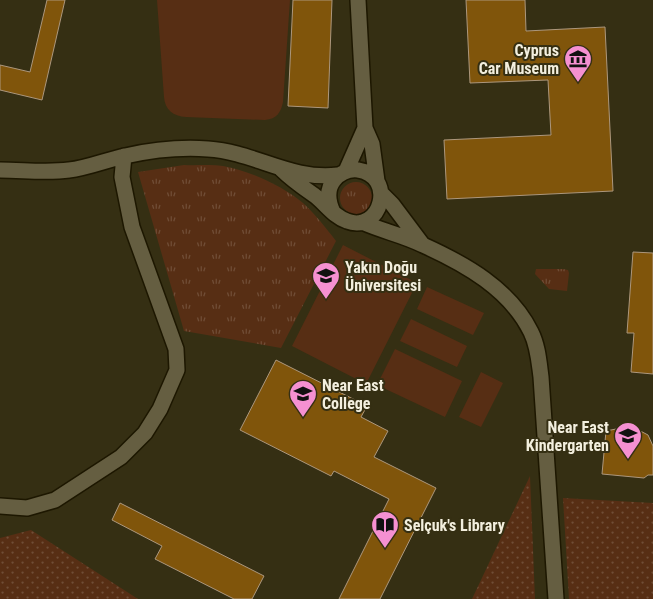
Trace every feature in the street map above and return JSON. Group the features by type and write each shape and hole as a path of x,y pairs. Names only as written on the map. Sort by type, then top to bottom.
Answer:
{"street":[{"path":"358,0 365,128 372,144 381,201 375,214 362,222"},
{"path":"333,212 329,203 328,192 332,183 342,173 365,128"},
{"path":"0,170 69,170 124,156 179,148 209,149 237,153 263,160 281,169 310,176 322,177 355,170 363,171 371,175 422,244"},
{"path":"2,508 27,508 55,500 121,457 145,433 160,409 177,370 176,349 132,227 122,177 124,156"},
{"path":"281,169 294,182 314,195 341,219 351,223 362,222 422,244 466,268 497,289 517,310 532,334 538,354 556,599"}],"green space":[{"path":"157,0 290,0 283,102 278,114 273,118 265,120 186,117 170,112 164,97"},
{"path":"184,165 223,166 244,171 275,185 303,203 336,241 281,348 184,331 138,172"},
{"path":"356,182 362,183 367,187 371,192 371,204 367,209 362,213 356,214 350,213 345,209 341,204 340,198 341,192 345,187 350,183"},
{"path":"343,245 417,283 366,384 292,346"},
{"path":"536,269 568,270 567,291 549,289 535,274"},
{"path":"427,287 484,313 473,335 417,309"},
{"path":"411,319 467,346 457,367 400,341"},
{"path":"395,349 462,381 445,417 377,385"},
{"path":"481,372 503,383 481,427 459,417"},
{"path":"530,476 535,599 472,599"},
{"path":"563,498 653,503 653,599 569,599"},
{"path":"31,530 138,599 0,599 0,538"}],"building":[{"path":"47,0 65,0 42,100 0,90 0,65 30,72"},
{"path":"293,0 332,0 328,108 288,106"},
{"name":"Cyprus Car Museum","path":"466,0 525,0 526,31 605,27 613,191 447,199 444,140 551,135 548,80 470,83"},
{"path":"633,252 653,253 653,374 631,372 634,333 627,333"},
{"path":"276,360 367,406 361,417 388,431 374,457 436,488 380,599 339,599 389,499 334,471 331,476 240,430"},
{"name":"Near East Kindergarten","path":"631,426 648,435 653,446 653,475 648,475 644,478 602,474 606,431"},
{"path":"120,503 264,576 252,599 234,599 155,559 162,546 112,520"}],"place":[{"name":"Cyprus Car Museum","path":"578,83"},
{"name":"Yakın Doğu Üniversitesi","path":"326,300"},
{"name":"Near East College","path":"303,418"},
{"name":"Near East Kindergarten","path":"628,460"},
{"name":"Selçuk's Library","path":"385,549"}]}
